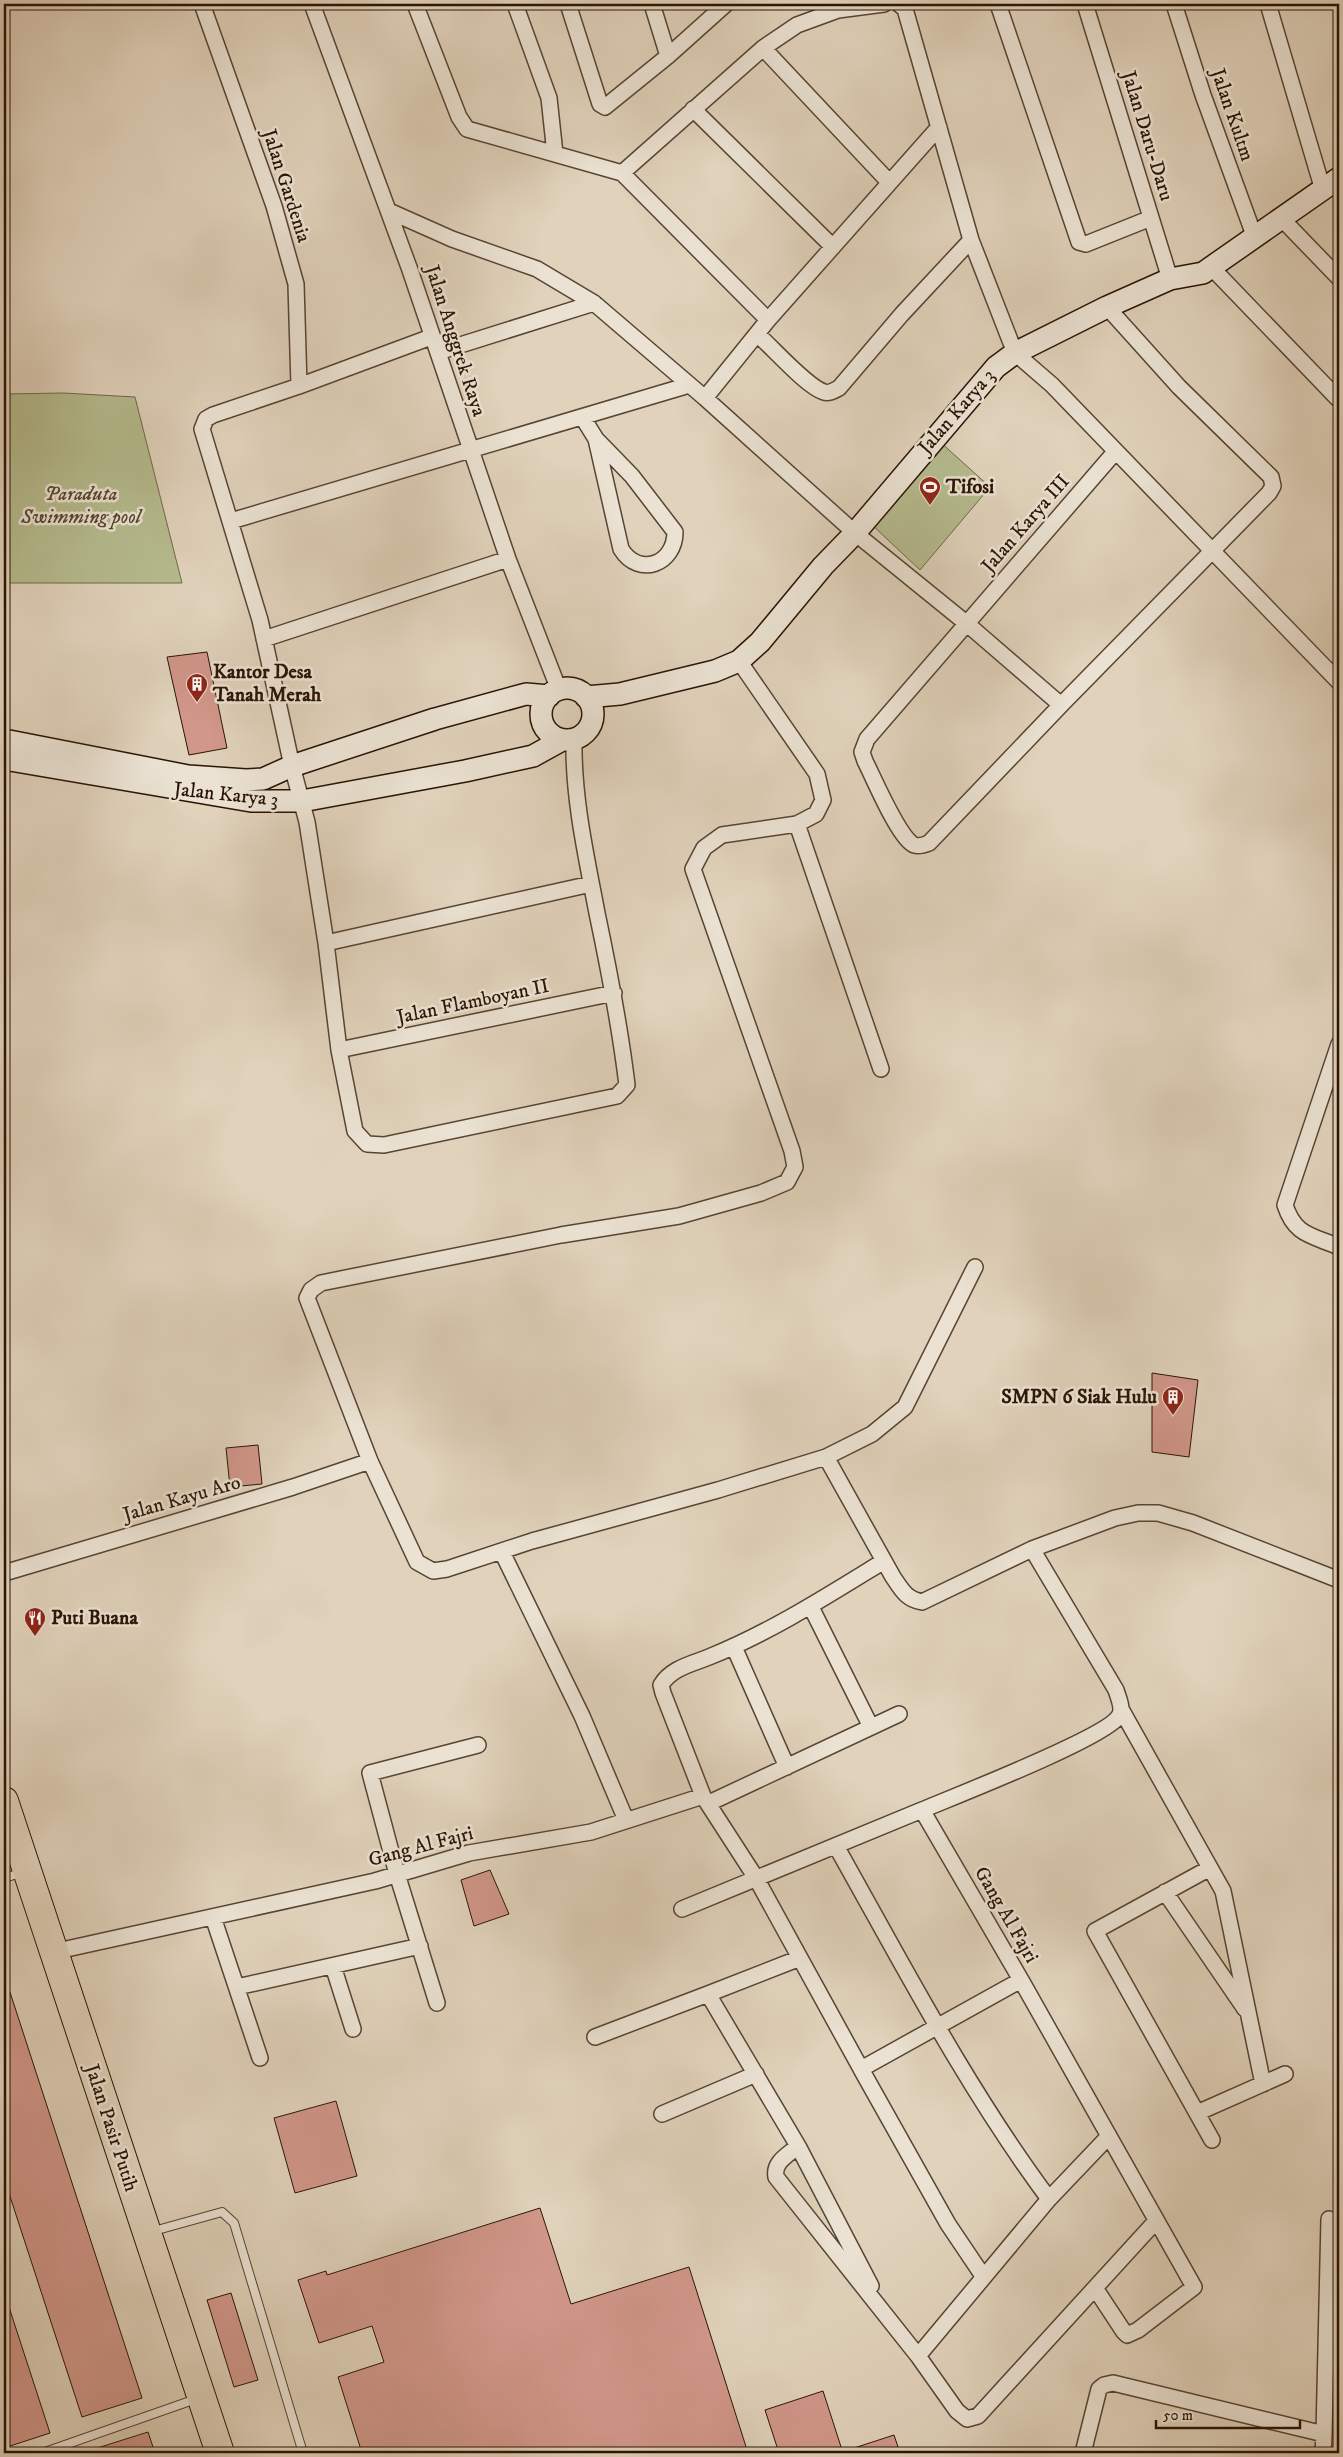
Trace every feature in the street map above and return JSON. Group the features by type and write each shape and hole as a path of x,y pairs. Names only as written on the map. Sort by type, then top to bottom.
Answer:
{"highway":[{"name":"Jalan Pasir Putih","path":"4,1801 15,1875 53,1952 200,2398 220,2453"}],"street":[{"name":"Jalan Gardenia","path":"202,4 274,206 296,284 299,386"},
{"name":"Jalan Anggrek Raya","path":"312,4 438,352 469,449 554,693"},
{"path":"415,4 462,124 467,129 622,173 768,320"},
{"path":"515,4 549,98 555,154"},
{"path":"568,4 602,106 608,106 726,4"},
{"path":"652,4 668,56"},
{"path":"622,173 762,48 797,25 838,10 884,4"},
{"path":"899,4 904,10 971,240 1015,352 1052,385 1339,682"},
{"path":"998,4 1079,242 1086,244 1151,218"},
{"name":"Jalan Daru-Daru","path":"1085,4 1170,279"},
{"name":"Jalan Kultm","path":"1174,4 1203,95 1255,238"},
{"path":"1268,4 1331,184"},
{"path":"762,48 889,182"},
{"path":"693,109 833,247"},
{"path":"705,398 758,335 768,320 939,127"},
{"name":"Jalan Karya 3","path":"4,759 187,784 263,779 292,766 435,719 526,694 554,693 573,689 586,696 620,694 715,671 739,661 760,642 823,566 855,533 966,400 996,367 1015,352 1108,307 1170,279 1194,276 1212,268 1331,184"},
{"path":"388,211 452,239 537,269 594,304 705,398 855,533 966,623 1061,705 1269,494 1273,486 1271,477 1179,387 1108,307"},
{"path":"1282,219 1339,278"},
{"path":"758,335 808,381 824,392 830,392 839,388 902,314 971,240"},
{"path":"1212,268 1339,400"},
{"path":"438,352 594,304"},
{"path":"432,337 299,386 213,415 203,424 202,430 231,521 264,639 292,766 302,801 326,943 340,1050 355,1131 367,1144 384,1145 616,1096 627,1085 614,993 591,884 568,740 554,737 544,725 542,710 554,693"},
{"path":"231,521 690,385"},
{"path":"583,418 596,440 632,476 674,532 672,549 660,561 648,566 636,563 627,558 621,549 596,440"},
{"name":"Jalan Karya III","path":"1061,705 929,843 922,846 911,844 894,819 865,762 863,747 867,739 1115,452"},
{"path":"264,639 508,559"},
{"path":"739,661 817,774 823,800 816,814 797,824 722,835 704,848 693,869 792,1151 795,1167 787,1182 761,1193 679,1216 562,1235 321,1283 315,1286 307,1298 370,1461 417,1562 421,1566 433,1571 447,1569 532,1541 718,1490 826,1457 872,1434 905,1407 975,1267"},
{"name":"Jalan Karya 3","path":"4,740 251,801 302,801 465,771 533,756 585,733 592,722 620,694"},
{"path":"586,696 592,708 592,722"},
{"path":"797,824 881,1069"},
{"path":"326,943 591,884"},
{"name":"Jalan Flamboyan II","path":"340,1050 614,993"},
{"path":"1339,1044 1285,1205 1290,1221 1300,1231 1339,1247"},
{"path":"826,1457 884,1561 903,1593 909,1599 922,1602 1032,1550 1115,1518 1138,1513 1158,1512 1193,1523 1339,1580"},
{"name":"Jalan Kayu Aro","path":"4,1573 293,1487 370,1461"},
{"path":"1032,1550 1116,1690 1121,1709 1223,1891 1263,2084"},
{"path":"502,1552 582,1716 626,1820"},
{"path":"884,1561 811,1607 734,1648 676,1670 660,1685 706,1800 756,1878 948,2224 984,2276"},
{"path":"811,1607 871,1727"},
{"path":"734,1648 787,1767"},
{"path":"682,1910 922,1810 1074,1744 1113,1722 1120,1716 1121,1709"},
{"name":"Gang Al Fajri","path":"53,1952 397,1874 469,1852 591,1832 626,1820 706,1800 787,1767 899,1714"},
{"path":"437,2003 397,1874 370,1773 478,1745"},
{"name":"Gang Al Fajri","path":"862,2069 1021,1980 922,1810"},
{"path":"836,1846 938,2026 1022,2163 1049,2199"},
{"path":"1210,1868 1095,1931 1212,2140"},
{"path":"1165,1892 1249,2015"},
{"path":"213,1917 260,2058"},
{"path":"237,1987 420,1946"},
{"path":"595,2037 800,1958"},
{"path":"333,1966 353,2028"},
{"path":"1021,1980 1194,2287 1138,2330 1127,2335 1095,2288"},
{"path":"708,1994 798,2146 886,2316"},
{"path":"662,2114 756,2074"},
{"path":"1197,2112 1285,2074"},
{"path":"918,2356 1049,2199 1108,2136"},
{"path":"798,2146 777,2164 775,2170 776,2177 918,2356 957,2411 967,2420 978,2416 1156,2221"},
{"path":"1323,2453 1324,2434 1333,2380 1328,2220"},
{"path":"1083,2453 1099,2389 1104,2384 1113,2383 1324,2434"}],"lane":[{"path":"146,2233 222,2212 234,2223 302,2453"},
{"path":"42,2453 200,2398"}],"green space":[{"name":"Paraduta Swimming pool","path":"63,393 135,397 182,583 4,583 4,394"},
{"name":"Tifosi","path":"938,440 990,487 920,570 871,524"}],"building":[{"name":"Kantor Desa Tanah Merah","path":"207,652 227,748 189,755 167,657"},
{"name":"SMPN 6 Siak Hulu","path":"1152,1373 1198,1380 1189,1457 1152,1452"},
{"path":"258,1445 262,1484 230,1487 226,1448"},
{"path":"490,1870 509,1914 474,1926 461,1880"},
{"path":"4,1983 7,1983 142,2398 82,2417 4,2178"},
{"path":"336,2101 357,2176 295,2193 274,2118"},
{"path":"540,2208 571,2304 689,2267 748,2453 362,2453 338,2377 384,2362 372,2326 319,2343 298,2280 326,2271 327,2275"},
{"path":"231,2293 258,2380 234,2387 207,2300"},
{"path":"4,2301 7,2301 50,2433 4,2448"},
{"path":"823,2391 843,2453 779,2453 765,2410"},
{"path":"148,2432 155,2453 91,2453 91,2450"},
{"path":"894,2435 900,2453 848,2453 848,2450"}],"place":[{"name":"Tifosi","path":"930,506"},
{"name":"Kantor Desa Tanah Merah","path":"197,703"},
{"name":"SMPN 6 Siak Hulu","path":"1173,1416"},
{"name":"Puti Buana","path":"35,1637"}]}
